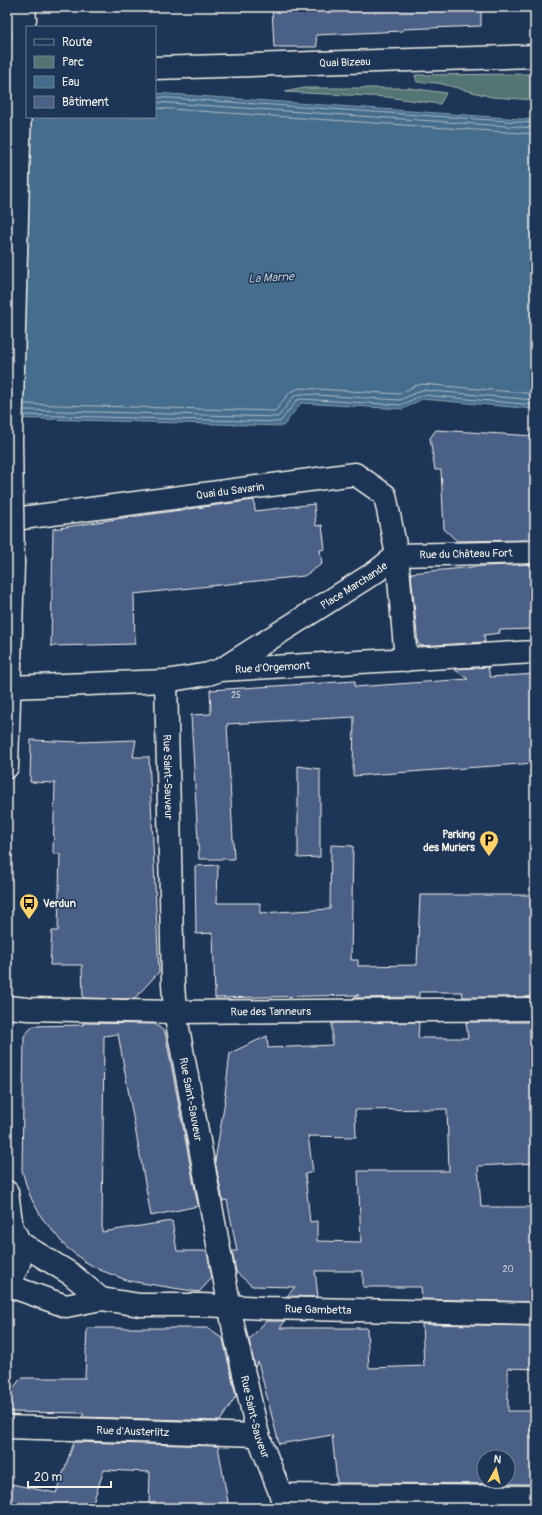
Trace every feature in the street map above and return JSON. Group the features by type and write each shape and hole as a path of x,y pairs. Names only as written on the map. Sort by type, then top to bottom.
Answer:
{"street":[{"path":"7,767 13,564 11,440 21,66 19,15"},
{"name":"Quai Bizeau","path":"156,68 535,56"},
{"name":"Quai du Savarin","path":"7,520 355,474 385,495 398,556"},
{"name":"Rue du Château Fort","path":"398,556 535,552"},
{"name":"Place Marchande","path":"398,556 406,660"},
{"name":"Place Marchande","path":"220,670 377,571 398,556"},
{"name":"Rue d'Orgemont","path":"10,687 166,681 208,674 220,670 535,652"},
{"name":"Rue Saint-Sauveur","path":"166,681 172,984 175,1012 229,1306 258,1435 283,1501"},
{"name":"Rue des Tanneurs","path":"7,1007 28,1009 175,1012 535,1009"},
{"path":"7,1192 13,1232 21,1255 18,1267 7,1280"},
{"name":"Rue Gambetta","path":"13,1232 71,1274 102,1299"},
{"name":"Rue Gambetta","path":"7,1285 66,1306 102,1299 140,1305 535,1314"},
{"name":"Rue d'Austerlitz","path":"7,1427 258,1435"},
{"path":"283,1501 535,1497"}],"green space":[{"path":"535,74 535,100 492,97 438,83 417,82 415,75"},
{"path":"304,88 409,88 446,93 440,104 387,97 285,92"}],"water":[{"name":"La Marne","path":"7,88 26,89 26,118 156,118 156,93 535,120 535,409 422,399 403,409 301,403 283,426 7,418"}],"building":[{"path":"272,7 481,7 481,26 403,29 403,31 316,35 317,47 274,47"},
{"path":"436,430 535,436 535,540 457,541 444,529 441,470 435,470 430,438"},
{"path":"254,500 255,511 314,504 316,526 322,525 325,549 320,550 322,564 304,576 134,594 135,644 51,646 53,529"},
{"path":"535,564 535,629 499,630 500,633 484,635 485,642 421,646 418,644 411,573 484,566"},
{"path":"488,667 490,677 535,674 535,763 353,776 354,717 227,724 234,859 199,859 191,715 211,714 210,690 355,681 355,687 468,679 454,669"},
{"path":"31,740 79,742 136,740 133,757 149,757 159,972 134,999 83,998 82,965 50,965 52,931 58,931 60,854 53,854 55,783 30,782"},
{"path":"298,766 320,769 320,857 298,858"},
{"path":"331,845 353,846 351,960 358,960 358,966 417,965 420,895 535,895 535,997 463,997 462,992 419,992 419,997 353,998 359,995 215,998 213,933 196,934 195,866 218,865 217,903 260,903 260,913 330,909"},
{"path":"419,1022 418,1038 468,1038 466,1022 535,1022 535,1163 478,1166 481,1207 535,1207 535,1302 422,1299 421,1287 363,1287 363,1271 315,1271 318,1297 287,1296 295,1287 252,1286 236,1272 232,1251 237,1251 227,1200 223,1201 215,1161 226,1094 230,1053 267,1036 268,1048 332,1045 332,1023","holes":["447,1109 449,1171 358,1171 361,1242 317,1241 317,1221 310,1222 305,1174 313,1172 308,1136 356,1137 355,1110"]},
{"path":"83,1023 155,1024 165,1032 198,1206 151,1216 118,1034 104,1036 102,1232 172,1221 177,1251 207,1251 212,1278 199,1292 129,1281 100,1270 84,1261 66,1247 42,1218 32,1200 22,1170 24,1036 33,1026 83,1025"},
{"path":"266,1321 285,1321 280,1328 367,1328 369,1368 424,1366 422,1324 535,1326 535,1369 508,1368 508,1411 531,1411 531,1439 535,1439 535,1484 516,1484 516,1449 476,1449 476,1484 337,1483 332,1435 279,1444 258,1362 255,1367 249,1340"},
{"path":"87,1328 207,1328 223,1339 236,1396 220,1421 82,1417 84,1413 8,1412 8,1396 20,1379 85,1378"},
{"path":"74,1442 218,1446 229,1508 149,1508 150,1472 104,1470 91,1508 7,1508 7,1496 11,1484 56,1493"}],"place":[{"name":"Parking des Muriers","path":"489,857"},
{"name":"Verdun","path":"29,920"}]}
